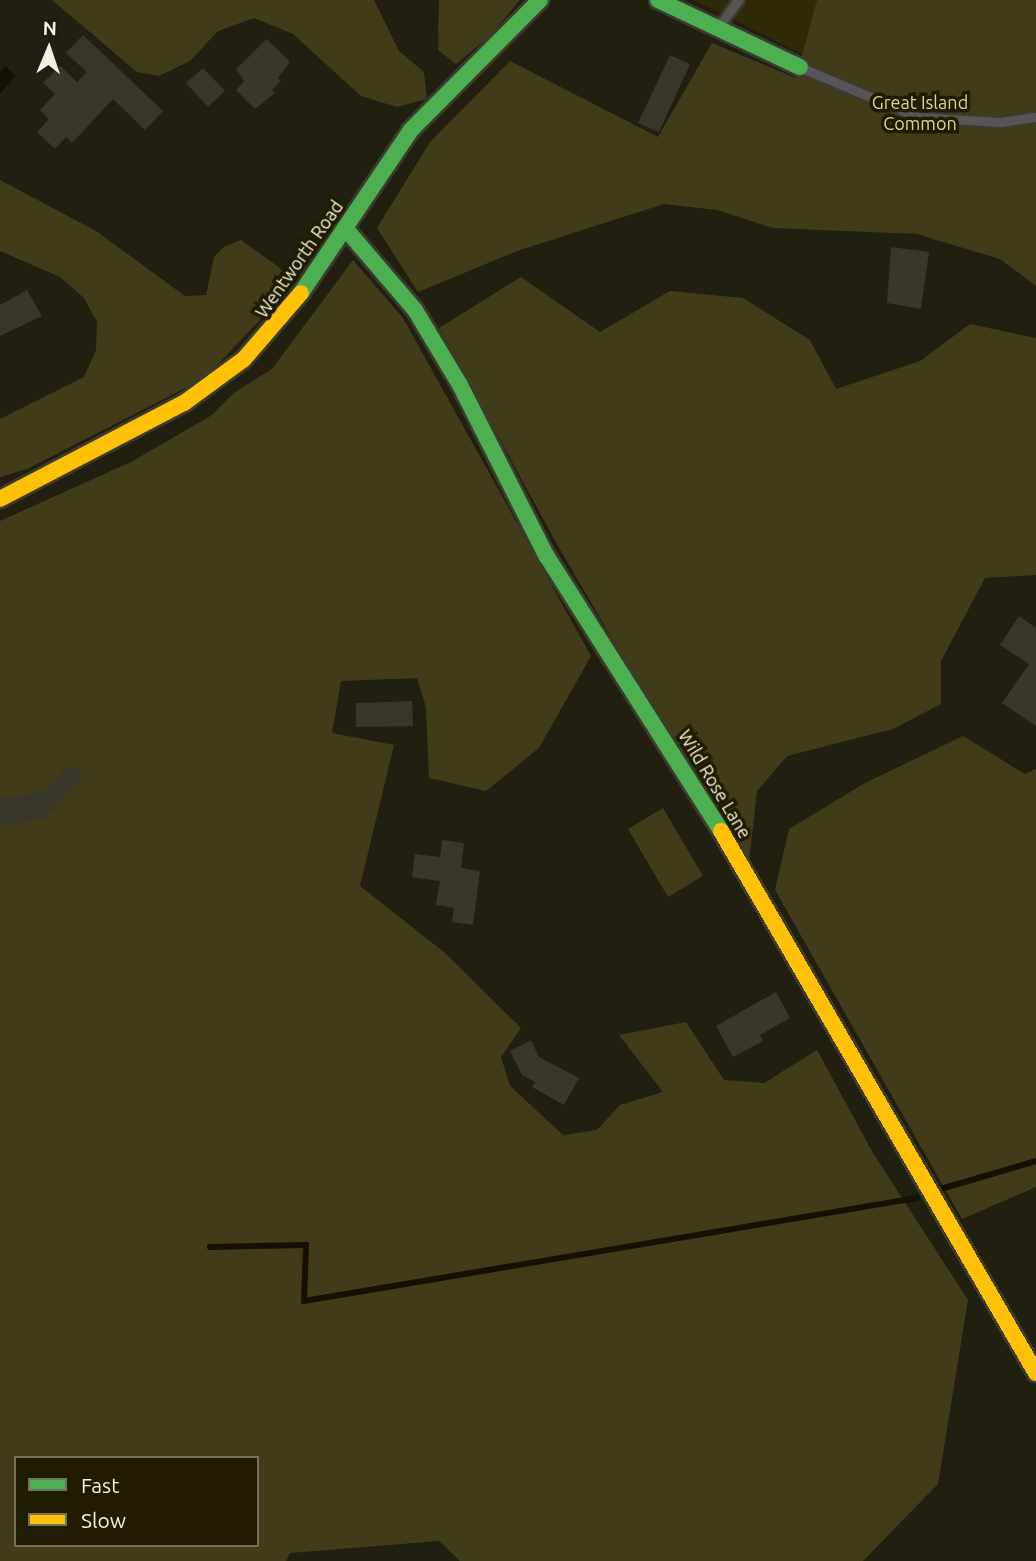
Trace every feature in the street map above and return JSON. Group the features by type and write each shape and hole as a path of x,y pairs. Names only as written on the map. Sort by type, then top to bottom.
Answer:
{"street":[{"name":"Wentworth Road","path":"0,499 136,429 218,381 263,342 411,130 540,0"},
{"path":"658,0 800,67"},
{"name":"Wild Rose Lane","path":"345,228 415,310 460,385 546,555 650,713 794,951 892,1130 1036,1373"}],"lane":[{"path":"718,27 738,0"},
{"path":"800,67 918,117 959,121 1036,117"}],"shaded area":[{"path":"691,0 817,0 804,55"},
{"path":"5,66 16,75 0,94 0,72"}],"green space":[{"path":"52,0 374,0 399,51 424,72 427,99 397,107 361,96 293,34 254,18 218,31 190,61 159,76 137,72"},
{"path":"439,0 520,0 491,35 456,64 438,50"},
{"name":"Great Island Common","path":"817,0 1036,0 1036,286 1000,259 917,234 773,228 717,210 664,204 520,250 418,292 377,228 430,142 510,61 658,137 712,43 796,78"},
{"path":"0,180 96,231 185,296 206,295 214,257 224,247 241,240 280,268 288,282 275,304 205,378 27,469 0,477 0,419 84,377 96,350 97,322 84,298 60,277 0,251"},
{"path":"353,260 403,318 591,656 539,748 486,791 429,778 426,707 417,678 341,681 332,733 394,745 360,886 445,953 521,1028 501,1057 510,1086 563,1135 597,1130 620,1105 663,1092 619,1035 686,1022 724,1080 764,1083 817,1050 873,1153 968,1300 938,1484 863,1561 460,1561 439,1541 290,1553 286,1561 0,1561 0,521 133,461 212,415 235,392 272,369"},
{"path":"521,277 600,332 670,291 743,298 810,340 836,389 920,361 970,324 1036,338 1036,575 985,578 941,661 941,704 893,729 787,756 757,791 748,871 558,546 439,328"},
{"path":"963,736 1025,774 1036,769 1036,1187 962,1219 775,890 789,829 865,783"},
{"path":"663,808 703,876 668,897 628,829"}],"building":[{"path":"83,35 163,111 145,130 113,99 72,143 66,137 55,149 37,132 49,119 40,110 55,94 43,83 60,66 77,82 87,72 66,53"},
{"path":"267,39 290,62 278,78 281,81 272,90 275,93 255,109 236,90 244,81 236,69"},
{"path":"670,55 690,64 659,132 638,123"},
{"path":"203,68 225,91 208,107 186,83"},
{"path":"891,247 929,252 921,309 887,303"},
{"path":"27,290 42,316 0,336 0,305"},
{"path":"1019,616 1036,628 1036,726 1002,703 1029,664 1000,645"},
{"path":"412,701 413,726 356,727 356,703"},
{"path":"66,768 81,769 80,780 56,805 57,811 47,812 48,818 0,826 0,799 46,791"},
{"path":"442,840 464,843 461,868 480,871 473,925 452,922 454,908 436,905 440,881 412,877 415,854 440,857"},
{"path":"776,992 790,1018 760,1035 763,1041 733,1057 716,1026"},
{"path":"531,1040 539,1057 579,1078 564,1105 532,1087 535,1082 522,1075 510,1051"}],"waterway":[{"path":"937,1190 1036,1161"},
{"path":"210,1247 306,1245 304,1301 917,1198"}],"traffic: fast":[{"path":"301,293 411,130 540,0"},
{"path":"658,0 800,67"},
{"path":"345,228 415,310 460,385 546,555 721,831"}],"traffic: slow":[{"path":"0,499 184,403 244,359 301,293"},
{"path":"721,831 1036,1373"}]}
